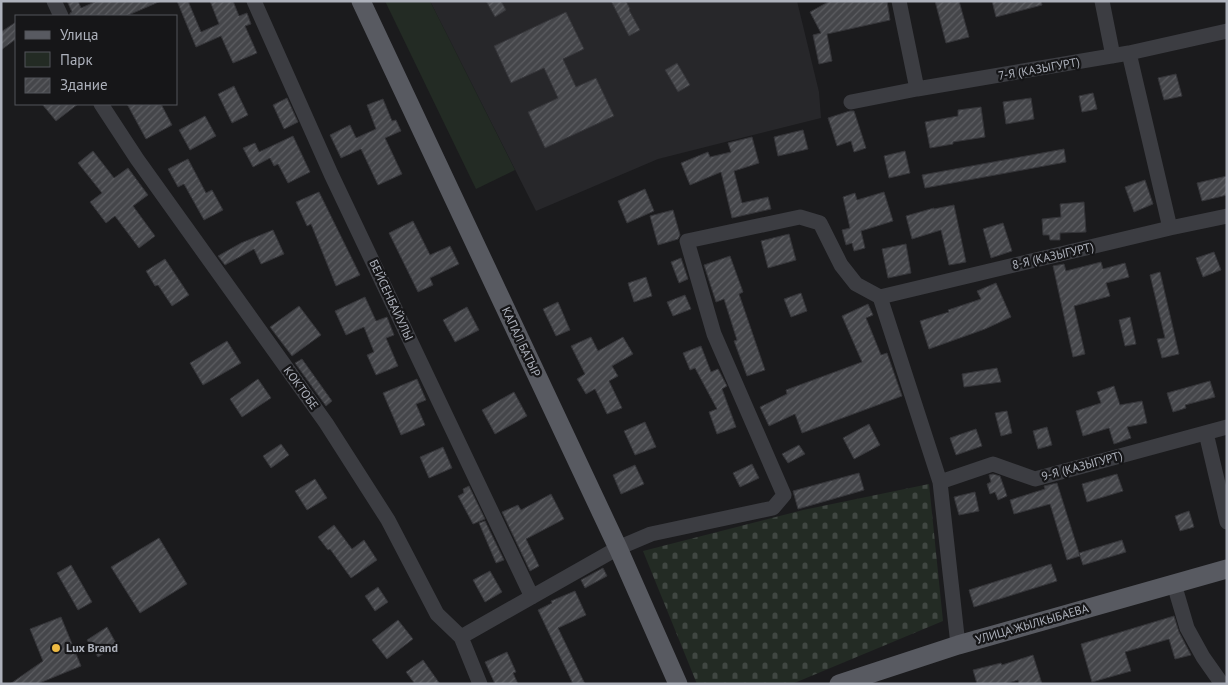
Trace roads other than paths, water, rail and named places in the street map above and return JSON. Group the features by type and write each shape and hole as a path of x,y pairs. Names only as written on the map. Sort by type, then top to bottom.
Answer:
{"main road":[{"name":"КАПАЛ БАТЫР","path":"360,1 618,548 678,684"},
{"name":"УЛИЦА ЖЫЛКЫБАЕВА","path":"839,684 958,645 1227,569"}],"street":[{"path":"54,1 60,15"},
{"name":"БЕЙСЕНБАЙУЛЫ","path":"254,1 331,174 532,597"},
{"path":"899,1 917,89"},
{"path":"1102,1 1113,56"},
{"name":"7-Я (КАЗЫГУРТ)","path":"851,102 1129,53 1227,31"},
{"path":"1129,53 1170,228"},
{"name":"КОКТОБЕ","path":"103,105 137,159 326,423 388,520 437,614 461,637 480,684"},
{"name":"8-Я (КАЗЫГУРТ)","path":"880,297 1227,216"},
{"path":"461,637 618,548 651,534 773,508 784,495 714,334 687,241 800,217 820,223 841,265 856,284 880,297 940,482 958,645"},
{"name":"9-Я (КАЗЫГУРТ)","path":"940,482 993,464 1035,479 1227,427"},
{"path":"1206,433 1227,522"},
{"path":"1174,584 1187,628 1203,657 1222,684"}],"place":[{"name":"Lux Brand","path":"56,648"}]}
